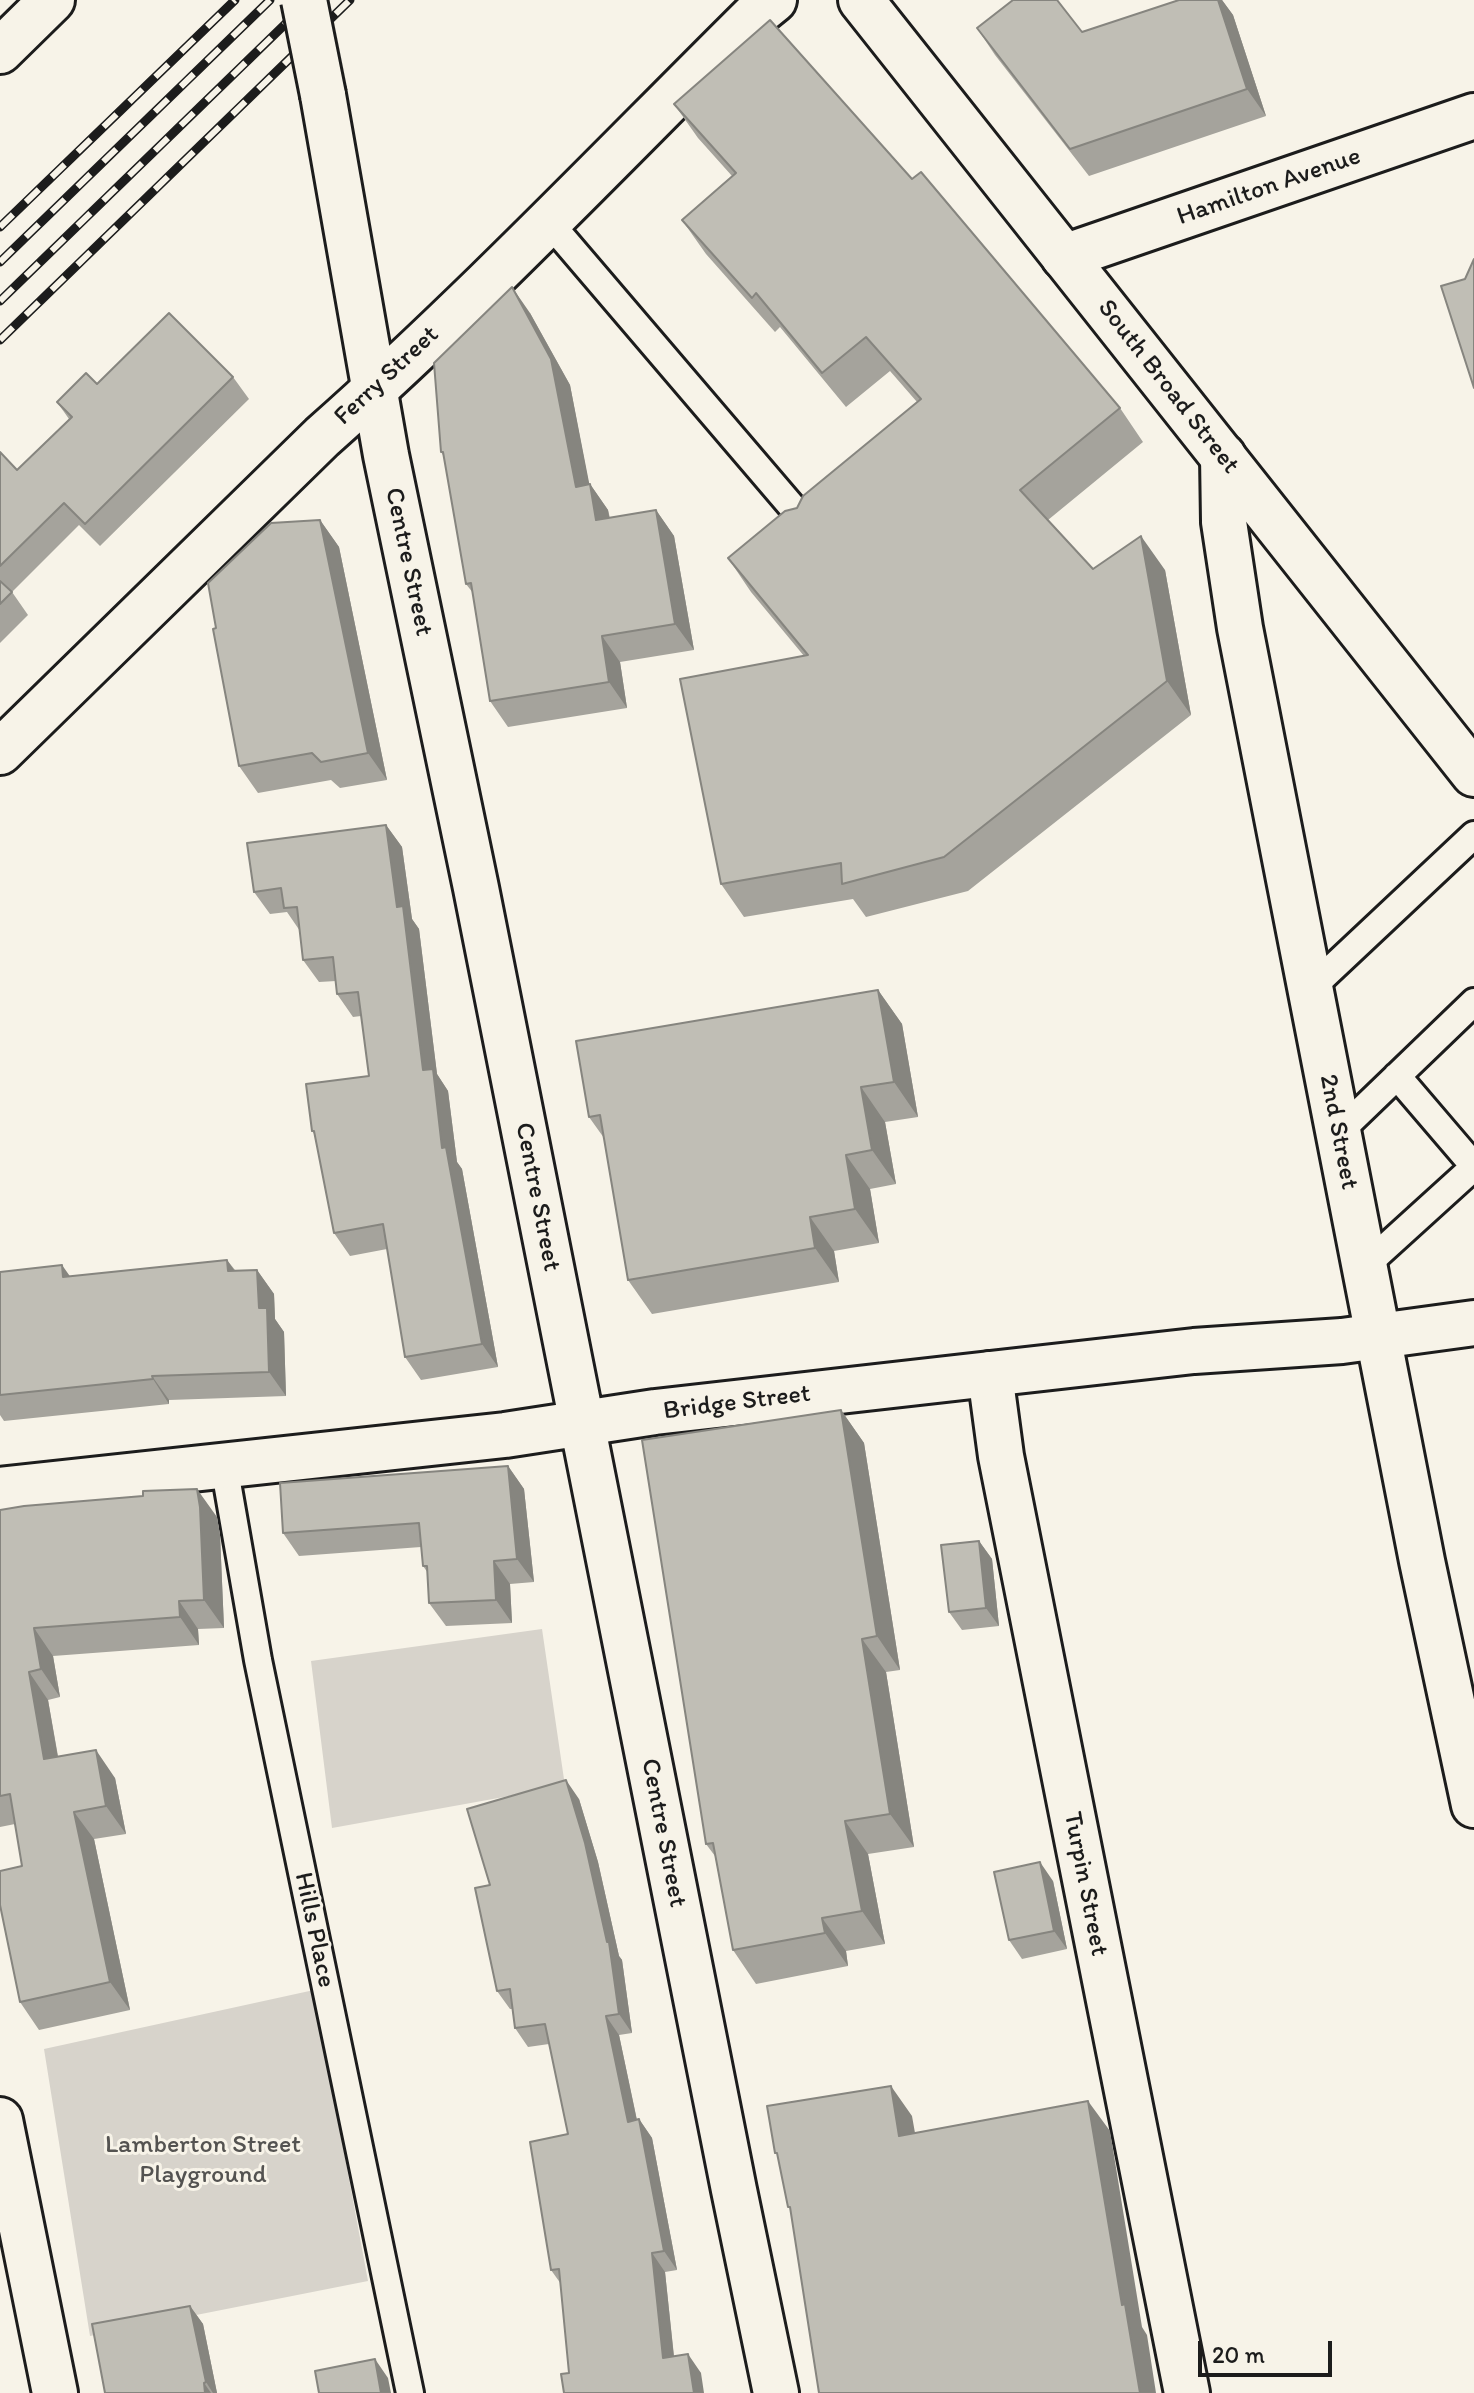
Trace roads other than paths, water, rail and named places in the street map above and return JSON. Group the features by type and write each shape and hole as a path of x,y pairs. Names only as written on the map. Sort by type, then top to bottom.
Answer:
{"main road":[{"path":"0,51 52,0"},
{"name":"Centre Street","path":"304,0 375,390 776,2393"},
{"name":"Ferry Street","path":"0,752 311,448 375,390 753,17 774,0"},
{"name":"South Broad Street","path":"861,0 1474,774"},
{"name":"Hamilton Avenue","path":"1064,257 1474,116"},
{"name":"2nd Street","path":"1223,456 1224,522 1240,628 1422,1561 1474,1805"},
{"name":"Bridge Street","path":"0,1490 505,1435 655,1412 990,1374 1194,1351 1342,1341 1474,1323"},
{"name":"Turpin Street","path":"990,1374 1001,1456 1187,2393"},
{"path":"0,2120 55,2393"}],"lane":[{"path":"548,221 811,529"},
{"path":"1310,989 1474,835"},
{"path":"1338,1133 1474,1002"},
{"path":"1365,1266 1474,1166 1397,1076"},
{"name":"Hills Place","path":"224,1465 258,1660 410,2393"}],"railway":[{"path":"0,227 235,0"},
{"path":"0,262 270,0"},
{"path":"0,301 310,0"},
{"path":"0,340 350,0"}],"park label":[{"name":"Lamberton Street Playground","path":"203,2160"}]}
